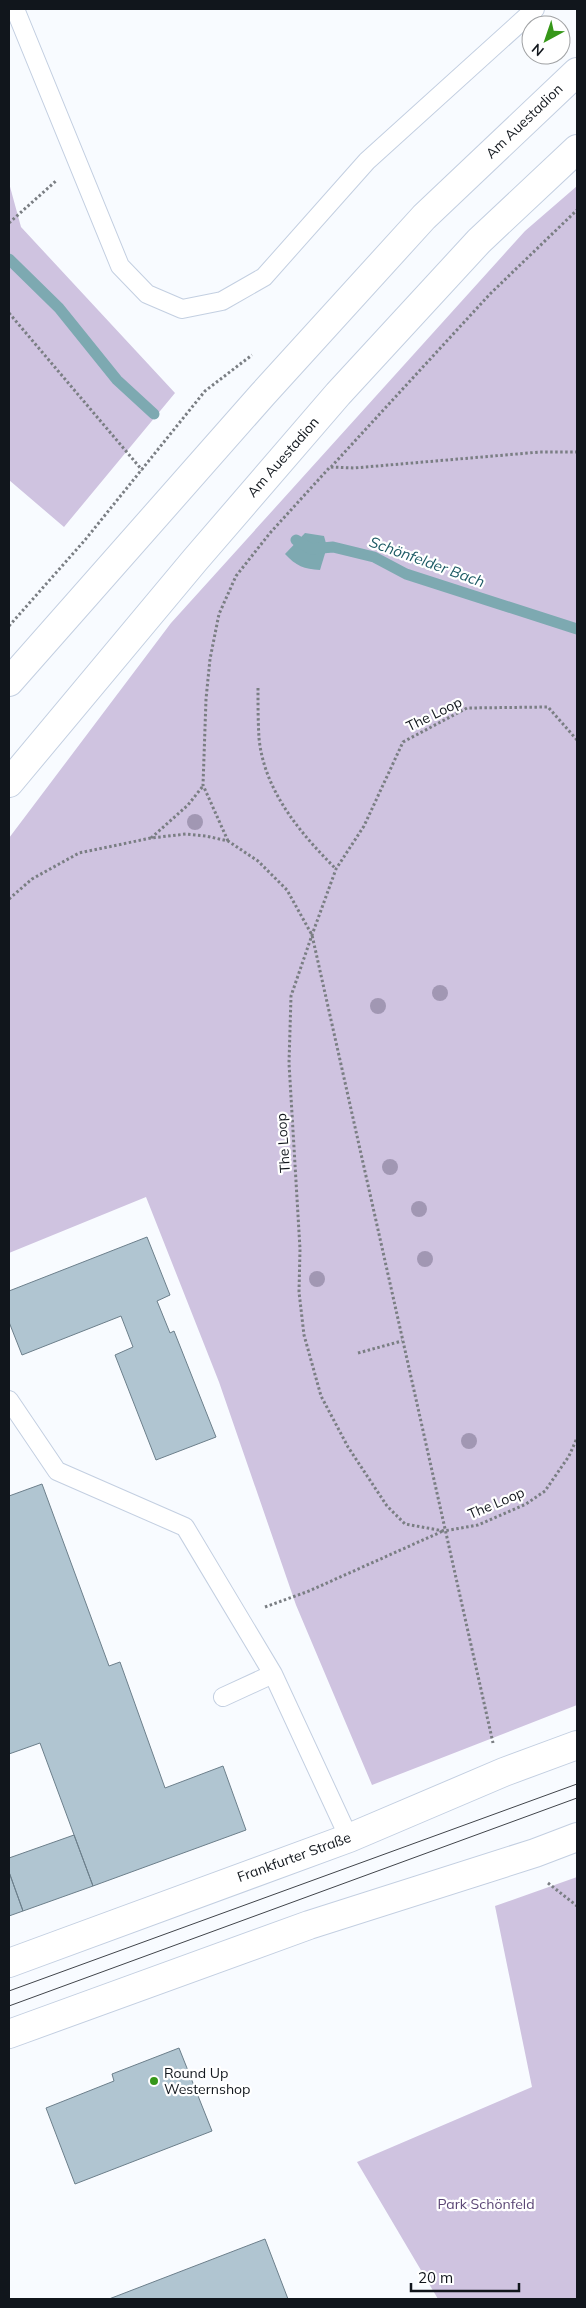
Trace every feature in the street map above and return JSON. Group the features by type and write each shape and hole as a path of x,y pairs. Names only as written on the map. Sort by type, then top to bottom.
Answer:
{"main road":[{"name":"Am Auestadion","path":"9,682 264,394 424,218 577,72"},
{"name":"Am Auestadion","path":"9,783 195,560 338,394 479,241 577,149"},
{"name":"Frankfurter Straße","path":"9,1963 349,1838 504,1772 577,1745"},
{"path":"9,2034 309,1925 535,1853 577,1837"}],"lane":[{"path":"15,9 120,266 147,294 182,309 222,301 264,277 367,161 535,9"},
{"path":"9,1400 56,1471 185,1527 273,1674 349,1838"},
{"path":"223,1696 273,1674"}],"path":[{"path":"9,223 78,161"},
{"path":"228,840 203,785 206,700 210,659 218,614 236,576 270,533 490,294 577,210"},
{"path":"9,314 142,470"},
{"path":"330,467 354,468 540,452 577,452"},
{"path":"258,688 259,740 273,789 305,838 336,869"},
{"name":"The Loop","path":"577,740 548,707 530,707 467,708 403,742 364,826 336,869 312,935 291,996 289,1063 298,1199 299,1292 304,1334 321,1396 348,1447 387,1506 405,1524 444,1531 478,1525 526,1504 545,1491 569,1456 577,1438"},
{"path":"151,838 178,816 203,785"},
{"path":"9,899 32,879 79,853 151,838 186,834 228,840 258,861 286,890 312,935 494,1748"},
{"path":"358,1353 402,1341"},
{"path":"240,1617 309,1591 444,1531"},
{"path":"545,1881 577,1906"}],"green space":[{"path":"9,183 21,227 175,393 64,527 9,480"},
{"path":"577,186 577,1705 372,1785 296,1605 219,1382 146,1197 9,1253 9,838 171,623 525,231"},
{"name":"Park Schönfeld","path":"577,1877 577,2299 438,2299 357,2162 532,2087 495,1906"}],"water":[{"path":"305,533 324,536 327,547 320,570 301,566 285,554"}],"building":[{"path":"147,1237 170,1295 157,1301 170,1333 174,1331 216,1437 156,1460 115,1355 133,1347 121,1316 22,1355 9,1322 9,1291"},
{"path":"42,1484 109,1666 120,1662 165,1788 223,1766 246,1830 93,1886 40,1743 9,1754 9,1496"},
{"path":"74,1835 93,1886 23,1911 9,1872 9,1858"},
{"path":"9,1872 23,1911 9,1916"},
{"path":"179,2048 212,2131 75,2184 46,2108 114,2081 112,2074"},
{"path":"265,2239 288,2299 109,2299"}],"waterway":[{"path":"9,259 59,308 117,380 154,414"},
{"name":"Schönfelder Bach","path":"296,540 311,549 333,547 374,557 406,574 577,629"}],"tram line":[{"path":"9,1991 577,1784"},
{"path":"9,2006 577,1798"}],"place":[{"name":"Round Up Westernshop","path":"154,2081"}]}
